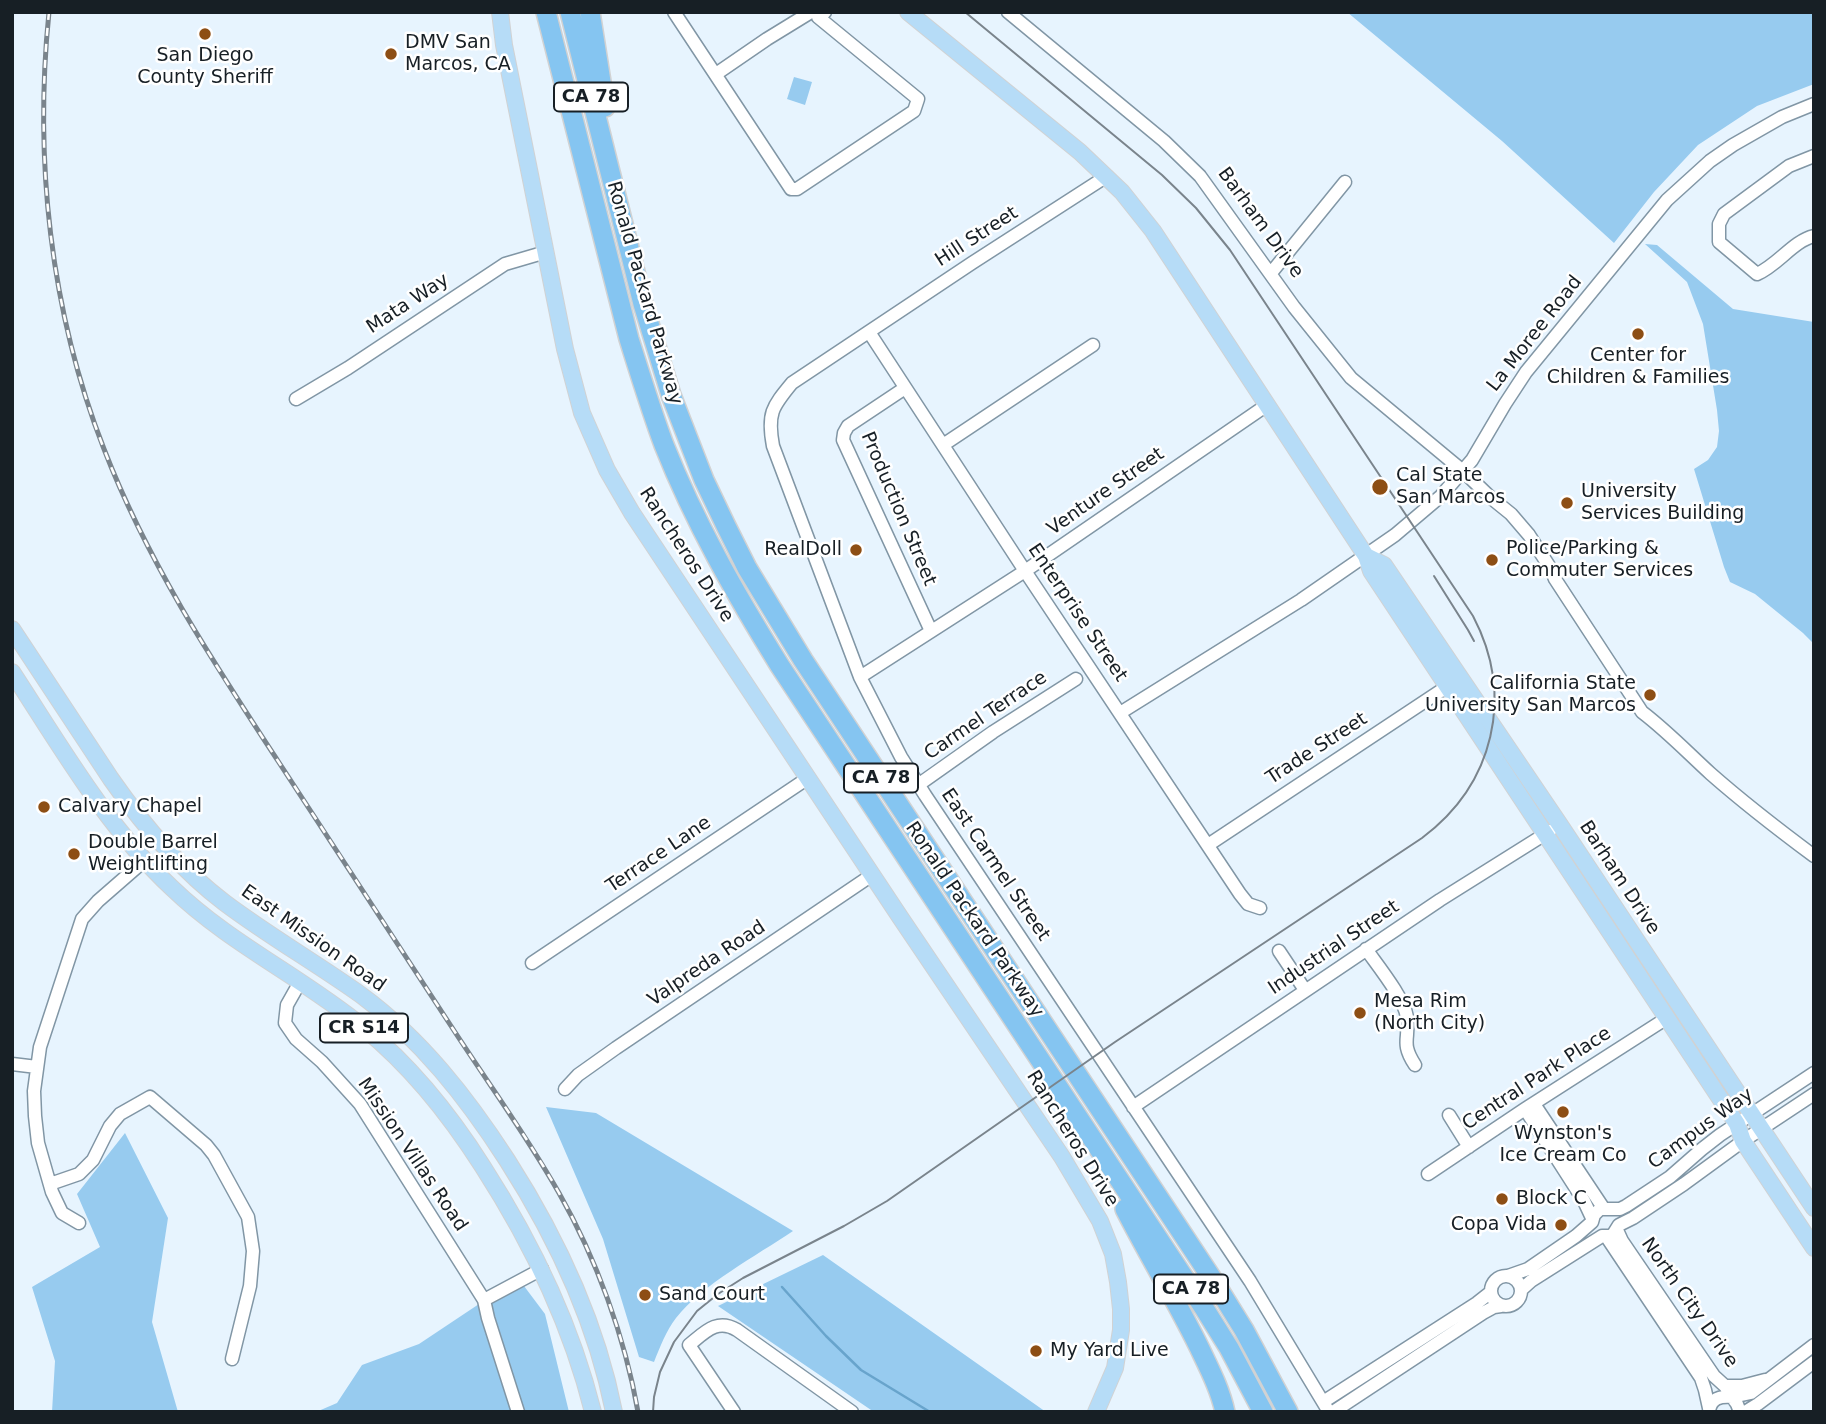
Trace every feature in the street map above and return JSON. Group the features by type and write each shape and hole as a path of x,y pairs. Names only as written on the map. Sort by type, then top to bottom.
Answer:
{"highway":[{"name":"Ronald Packard Parkway","path":"546,12 645,392 664,444 720,565 780,666 1204,1308 1263,1412"},
{"name":"Ronald Packard Parkway","path":"570,12 643,304 671,395 704,480 747,568 803,660 1205,1269 1244,1330 1288,1412"},
{"path":"590,12 609,131 612,181"},
{"path":"1112,1170 1125,1210 1199,1349 1226,1412"},
{"path":"1244,1330 1303,1412"}],"main road":[{"name":"Rancheros Drive","path":"500,12 504,45 565,349 582,413 607,470 662,558 1062,1157 1100,1221 1113,1254 1121,1330 1115,1368 1096,1412"},
{"path":"908,12 1107,176 1153,231 1267,405"},
{"name":"Barham Drive","path":"1267,405 1366,556 1371,571 1670,1022"},
{"name":"Barham Drive","path":"1366,556 1384,565 1560,825 1744,1119"},
{"name":"East Mission Road","path":"12,629 107,773 163,846 224,902 362,996 421,1047 464,1097 536,1206 562,1255 594,1335 614,1411"},
{"name":"CR S14","path":"12,672 114,824 171,887 231,937 348,1016 378,1040 432,1095 502,1196 542,1269 579,1363 593,1412"},
{"path":"114,824 136,831 146,826"},
{"path":"127,840 163,846"},
{"path":"300,982 310,976 316,976 342,994 362,996"},
{"path":"1670,1022 1744,1119 1761,1129 1814,1209"},
{"name":"Rancheros Drive","path":"992,1054 1053,1162 1086,1213 1107,1269 1111,1316 1105,1365 1085,1412"},
{"path":"1744,1119 1743,1141 1814,1248"}],"street":[{"path":"674,12 791,189 797,190 914,111 918,99 817,14 767,39 716,74"},
{"name":"Barham Drive","path":"1008,12 1175,150 1200,176 1294,307 1352,379 1463,471 1511,514 1529,535 1642,712 1751,808 1814,856"},
{"name":"La Moree Road","path":"1120,713 1301,600 1395,536 1441,496 1479,449 1504,404 1526,372 1667,200 1732,145 1782,117 1814,104"},
{"path":"1814,156 1789,166 1724,214 1719,224 1718,242 1757,274 1769,269 1808,237 1814,236"},
{"name":"Hill Street","path":"869,332 1107,176"},
{"path":"1271,273 1345,182"},
{"name":"Mata Way","path":"296,399 348,368 505,264 546,252"},
{"name":"Enterprise Street","path":"869,332 1248,904 1260,908"},
{"name":"East Carmel Street","path":"869,332 792,383 776,402 770,430 773,446 860,677 918,785 1250,1281 1328,1409"},
{"path":"943,445 1093,345"},
{"name":"Production Street","path":"905,388 848,426 843,440 930,631"},
{"name":"Venture Street","path":"860,677 1025,571 1267,405"},
{"name":"Carmel Terrace","path":"918,785 993,732 1076,679"},
{"name":"Trade Street","path":"1208,845 1447,686"},
{"name":"Terrace Lane","path":"532,963 808,778"},
{"name":"Industrial Street","path":"1133,1107 1440,900 1560,825"},
{"path":"79,1223 62,1213 38,1143 34,1091 40,1047 82,919 98,901 145,860"},
{"name":"Valpreda Road","path":"565,1089 578,1075 616,1048 872,875"},
{"path":"1366,949 1402,1002 1407,1017 1407,1052 1415,1065"},
{"path":"1279,951 1305,990"},
{"name":"Mission Villas Road","path":"300,982 287,1005 285,1023 296,1039 323,1062 360,1104 484,1300"},
{"name":"Central Park Place","path":"1428,1174 1530,1106 1670,1022"},
{"path":"12,1064 37,1068"},
{"name":"Campus Way","path":"1328,1409 1440,1321 1477,1303 1491,1292 1498,1278 1528,1269 1576,1236 1597,1212 1620,1209 1649,1191 1702,1149 1814,1073"},
{"name":"Campus Way","path":"1328,1409 1483,1312 1494,1307 1515,1304 1521,1296 1521,1290 1531,1281 1633,1218 1814,1094"},
{"path":"50,1184 79,1174 93,1160 110,1126 120,1114 150,1097 206,1145 248,1217 253,1251 250,1286 232,1359"},
{"path":"1530,1106 1606,1209 1616,1213 1618,1217 1611,1232 1594,1231 1586,1204 1530,1106"},
{"path":"1449,1115 1469,1147"},
{"name":"North City Drive","path":"1611,1232 1622,1241 1714,1376 1742,1412"},
{"name":"North City Drive","path":"1611,1232 1701,1378 1709,1410"},
{"path":"518,1412 484,1300 542,1269"},
{"path":"1508,1276 1517,1281 1521,1290"},
{"path":"1491,1292 1494,1301 1501,1306"},
{"path":"1440,1321 1447,1329 1455,1331"},
{"path":"734,1412 690,1345 721,1324 737,1330 852,1412"},
{"path":"1728,1392 1751,1393 1814,1345"},
{"path":"1742,1412 1756,1408 1814,1362"},
{"name":"North City Drive","path":"1709,1410 1714,1399 1728,1392"}],"shaded area":[{"path":"1347,12 1814,12 1814,84 1757,106 1698,145 1654,192 1614,243 1502,141"},
{"path":"794,77 812,82 805,105 787,99"},
{"path":"1645,244 1657,245 1733,309 1814,322 1814,644 1755,594 1730,582 1694,469 1708,460 1717,447 1719,431 1703,324 1687,282"},
{"path":"546,1107 596,1113 793,1231 715,1282 687,1306 669,1328 654,1362 639,1357 603,1239"},
{"path":"125,1133 168,1218 152,1322 178,1412 52,1412 55,1361 32,1287 100,1247 77,1194"},
{"path":"823,1255 1046,1412 874,1412 718,1306"},
{"path":"518,1278 545,1314 569,1412 316,1412 337,1403 362,1365 419,1344"}],"waterway":[{"path":"782,1287 861,1370 930,1412"}],"tram line":[{"path":"653,1412 660,1372 674,1342 697,1311 718,1294 887,1201 1115,1042 1422,838 1447,816 1466,792 1481,765 1490,737 1494,707 1493,677 1486,646 1473,616 1230,250 1196,208 1162,175 965,12"},
{"path":"1434,576 1474,641"}],"railway":[{"path":"49,12 44,123 51,234 59,289 86,397 121,491 161,571 206,648 521,1130 559,1193 585,1244 608,1299 638,1412"}],"place":[{"name":"San Diego County Sheriff","path":"205,34"},
{"name":"DMV San Marcos, CA","path":"391,54"},
{"name":"Center for Children & Families","path":"1638,334"},
{"name":"Cal State San Marcos","path":"1380,487"},
{"name":"University Services Building","path":"1567,503"},
{"name":"RealDoll","path":"856,550"},
{"name":"Police/Parking & Commuter Services","path":"1492,560"},
{"name":"California State University San Marcos","path":"1650,695"},
{"name":"Calvary Chapel","path":"44,807"},
{"name":"Double Barrel Weightlifting","path":"74,854"},
{"name":"Mesa Rim (North City)","path":"1360,1013"},
{"name":"Wynston's Ice Cream Co","path":"1563,1112"},
{"name":"Block C","path":"1502,1199"},
{"name":"Copa Vida","path":"1561,1225"},
{"name":"Sand Court","path":"645,1295"},
{"name":"My Yard Live","path":"1036,1351"}]}
